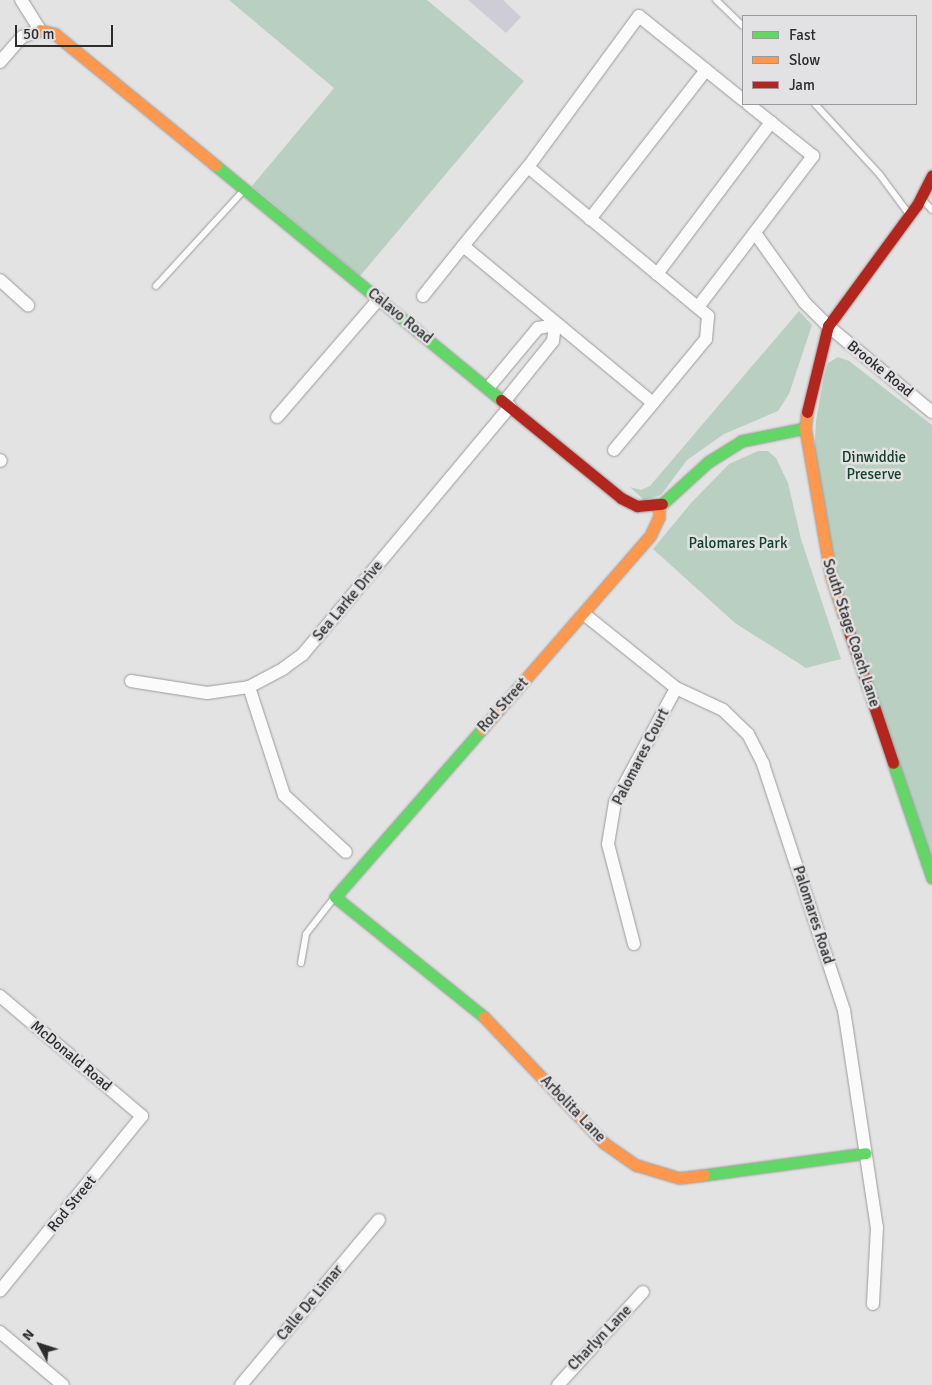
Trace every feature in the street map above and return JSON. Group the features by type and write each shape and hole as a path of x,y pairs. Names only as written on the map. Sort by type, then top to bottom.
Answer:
{"street":[{"path":"0,62 22,37 40,30 21,0"},
{"path":"423,296 462,246 528,168 638,16 742,99"},
{"name":"Calavo Road","path":"40,30 55,34 621,498 637,506 659,507"},
{"path":"590,219 706,70"},
{"path":"698,307 813,156 749,105"},
{"path":"657,274 771,122"},
{"path":"528,168 708,316 706,339 614,450"},
{"name":"South Stage Coach Lane","path":"932,176 910,215 828,326 809,394 805,428 831,577 932,878"},
{"name":"Brooke Road","path":"755,233 805,304 828,326 932,412"},
{"path":"462,246 555,325 653,403"},
{"path":"0,280 28,305"},
{"path":"277,417 379,299"},
{"path":"488,388 538,328 555,325"},
{"name":"Sea Larke Drive","path":"131,680 206,693 249,688 284,668 303,654 507,404 553,341 555,325"},
{"path":"659,507 708,462 741,441 805,428"},
{"name":"Rod Street","path":"335,897 584,614 650,536 659,517 659,507"},
{"name":"Palomares Road","path":"584,614 676,688 723,710 748,734 763,764 844,1010 877,1227 874,1304"},
{"path":"249,688 284,795 346,852"},
{"name":"Palomares Court","path":"634,944 608,844 615,802 676,688"},
{"name":"Arbolita Lane","path":"335,897 485,1017 604,1143 636,1165 679,1178 866,1153"},
{"name":"McDonald Road","path":"0,996 142,1116"},
{"name":"Rod Street","path":"0,1291 142,1116"},
{"name":"Calle De Limar","path":"241,1385 379,1220"},
{"name":"Charlyn Lane","path":"558,1385 643,1292"},
{"path":"0,1332 63,1385"}],"lane":[{"path":"716,0 742,25"},
{"path":"816,105 880,175 910,215"},
{"path":"156,286 245,189"},
{"path":"921,198 932,210"},
{"path":"300,964 306,934 335,897"}],"green space":[{"path":"229,0 427,0 524,81 360,276 252,186 334,88"},
{"path":"799,311 812,325 789,394 778,411 724,434 687,460 661,495 644,500 630,487 641,490 650,486"},
{"name":"Dinwiddie Preserve","path":"838,357 849,361 932,425 932,865 841,595 814,462 816,421 824,376 828,363"},
{"name":"Palomares Park","path":"758,451 768,451 776,458 788,483 801,539 841,659 806,668 735,623 653,549 691,503 729,464"}],"building":[{"path":"468,0 503,0 521,17 506,33"}],"traffic: fast":[{"path":"215,165 501,400"},
{"path":"662,504 708,462 741,441 805,428"},
{"path":"482,729 335,897 484,1017"},
{"path":"893,763 932,878"},
{"path":"704,1175 866,1153"}],"traffic: slow":[{"path":"40,30 55,34 215,165"},
{"path":"807,412 805,428 831,577 843,614"},
{"path":"482,729 650,536 659,517 659,507"},
{"path":"484,1017 604,1143 636,1165 679,1178 704,1175"}],"traffic: jam":[{"path":"807,412 828,326 917,205 932,176"},
{"path":"501,400 621,498 637,506 662,504"},
{"path":"843,614 893,763"}]}
